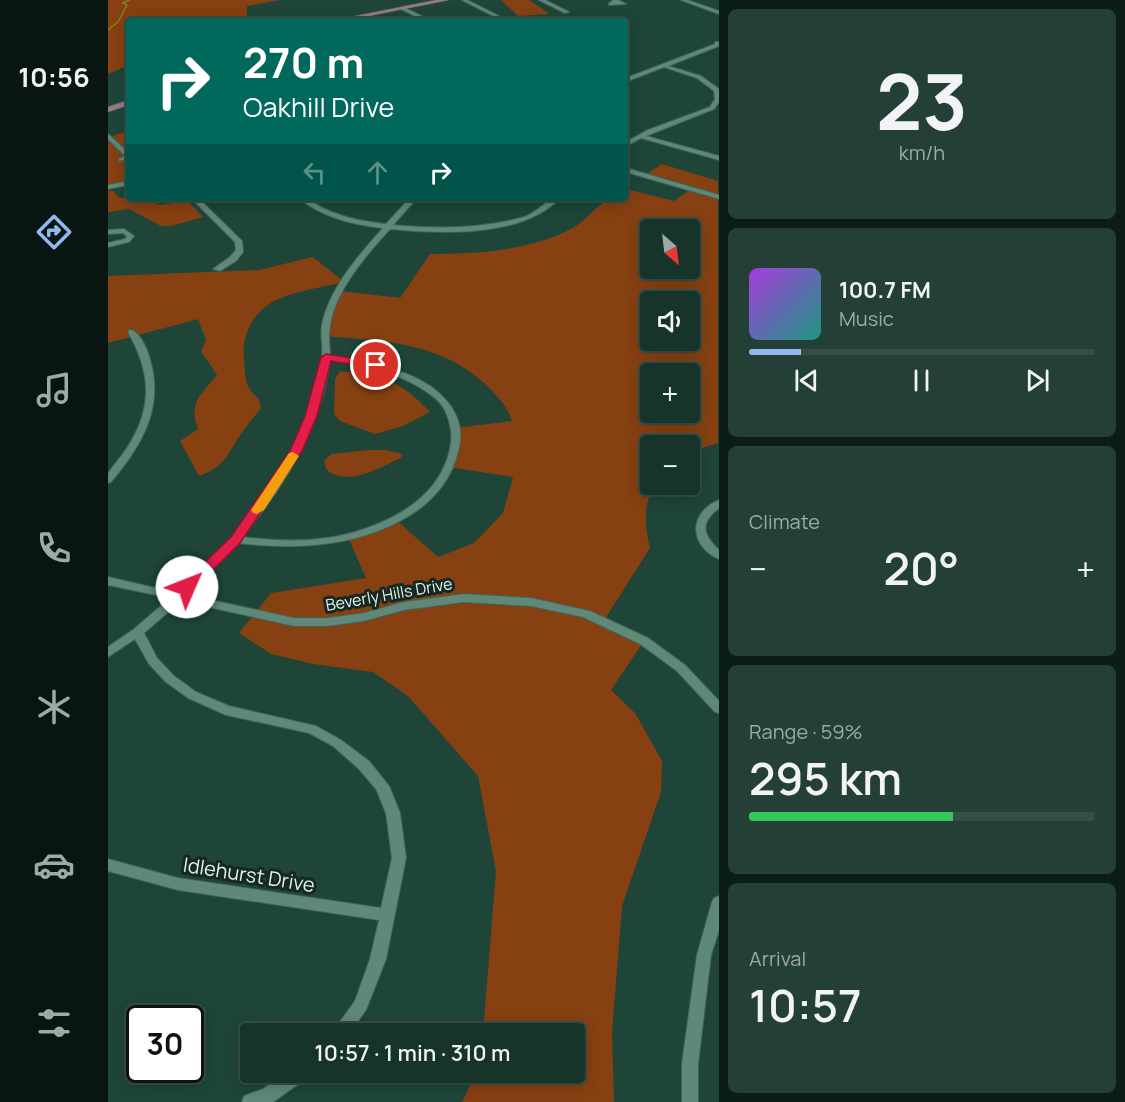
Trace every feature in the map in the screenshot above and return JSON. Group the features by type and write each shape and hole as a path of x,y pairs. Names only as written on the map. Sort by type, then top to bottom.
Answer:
{"main road":[{"path":"349,18 446,0"},
{"path":"108,110 126,103"}],"street":[{"path":"464,0 501,18"},
{"path":"541,0 567,12"},
{"path":"683,0 718,13"},
{"path":"403,8 422,18"},
{"path":"628,78 718,45 717,43"},
{"path":"628,143 640,136 715,108 718,90 699,77 664,66"},
{"path":"108,136 126,153"},
{"path":"640,136 718,158"},
{"path":"121,160 126,158"},
{"path":"628,171 718,197"},
{"path":"108,186 126,183"},
{"path":"197,201 238,241 240,250 233,259 217,268"},
{"path":"307,201 325,212 345,218 388,225 448,230 496,225 534,215 553,201"},
{"path":"108,653 138,633 236,540 296,451 311,416 326,357 325,326 330,308 388,225 411,201"},
{"path":"108,223 118,231"},
{"path":"108,232 128,233 130,239 108,245"},
{"path":"108,480 120,467 144,429 151,398 150,373 142,349 132,332"},
{"path":"236,540 271,544 316,543 348,537 382,526 409,512 430,497 444,480 456,451 458,435 450,411 441,400 397,371 376,365 326,357"},
{"path":"718,503 701,521 699,532 702,541 718,556"},
{"name":"Beverly Hills Drive","path":"108,581 176,598 294,622 364,617 404,606 464,598 531,602 586,614 644,641 681,668 718,709"},
{"path":"138,633 153,662 170,680 192,695 226,710 312,729 337,743 364,765 382,786 393,813 399,858 378,959 361,1005 347,1023"},
{"name":"Idlehurst Drive","path":"108,865 178,884 387,915"},
{"path":"690,1102 690,1064 704,955 718,902"},
{"path":"250,1102 268,1096 285,1083"}],"shaded area":[{"path":"108,0 280,0 247,6 247,18 126,18 126,66 108,74"},
{"path":"501,0 529,0 550,14 518,16"},
{"path":"126,131 126,184 108,187 108,138"},
{"path":"662,164 718,181 718,443 700,449 700,435 640,435 640,495 650,495 646,524 650,548 603,622 644,641 611,690 635,713 662,761 661,792 622,906 612,1033 614,1102 462,1102 471,1083 585,1083 585,1023 484,1023 496,871 478,776 408,696 373,672 313,664 271,654 239,633 271,593 366,578 348,537 395,519 438,557 474,543 503,513 513,477 449,467 455,428 512,421 504,405 485,384 468,370 449,359 390,342 326,336 325,326 341,291 400,298 430,254 502,250 538,242 571,229 608,201 628,201 628,190 674,201 691,189 645,175"},
{"path":"108,190 113,191 120,198 126,198 126,201 149,201 160,205 188,201 203,217 171,226 161,226 129,209 108,212"},
{"path":"313,257 344,282 281,298 257,314 249,328 244,354 247,383 259,400 261,408 224,460 215,468 199,476 180,441 198,429 194,412 195,405 217,375 201,351 206,340 198,319 108,343 108,276 259,270"},
{"path":"340,371 390,381 410,393 430,412 403,426 375,434 340,421 334,414 335,379"},
{"path":"386,450 402,454 401,458 350,477 331,473 326,468 325,459 332,454"}],"waterway":[{"path":"108,30 118,22 127,5 123,3 129,0"}],"slow traffic":[{"path":"257,510 293,456"}],"route":[{"path":"187,587 236,540 296,451 311,416 326,357 376,365"}]}
